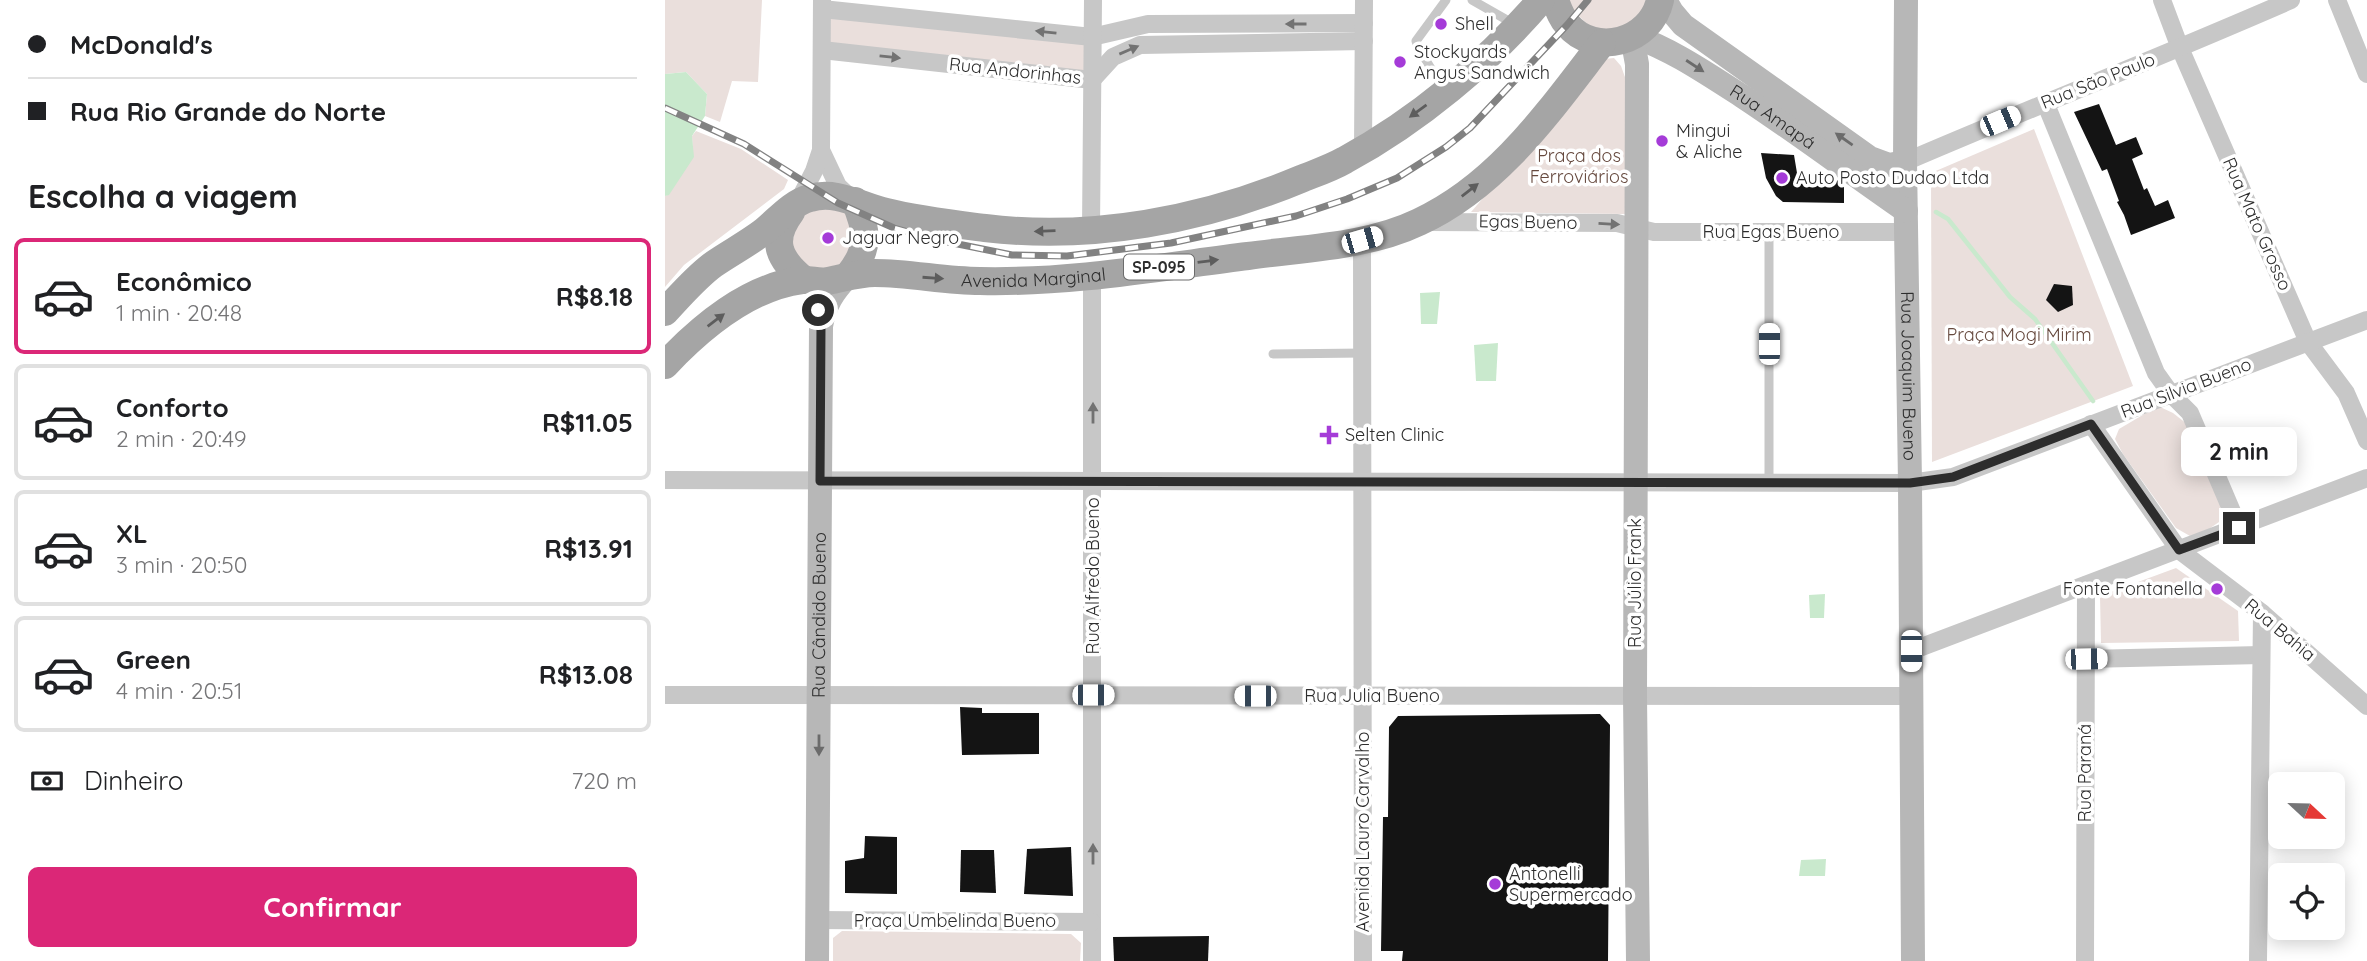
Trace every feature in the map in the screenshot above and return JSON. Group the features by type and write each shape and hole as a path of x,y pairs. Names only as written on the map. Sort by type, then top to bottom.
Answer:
{"main road":[{"path":"665,312 712,266 809,198 836,195 885,212 987,228 1035,231 1158,222 1219,209 1272,191 1344,161 1460,82 1541,0"},
{"path":"1555,0 1567,25 1579,35 1602,43 1633,37 1653,18 1663,0"},
{"name":"Rua Amapá","path":"1663,0 1683,25 1870,158 1889,165 1905,162"},
{"name":"Rua Joaquim Bueno","path":"1906,0 1905,222 1910,483 1913,961"},
{"name":"Rua Amapá","path":"1633,37 1663,47 1774,117 1905,222"},
{"name":"Rua Júlio Frank","path":"1633,37 1637,64 1635,696 1638,961"},
{"name":"Avenida Marginal","path":"665,365 687,341 759,292 804,280 825,282 873,273 981,281 1092,276 1362,240 1418,223 1455,201 1497,169 1534,130 1602,43"},
{"path":"848,276 859,263 865,241 863,220 855,201"},
{"path":"797,204 785,219 779,233 778,246 783,260 812,290 821,326"},
{"name":"Rua Cândido Bueno","path":"817,961 821,326 829,299 848,276"}],"street":[{"path":"1091,229 1093,0"},
{"path":"1363,149 1364,0"},
{"name":"Rua Mato Grosso","path":"2162,0 2180,48 2308,342 2346,393 2367,441"},
{"name":"Rua São Paulo","path":"1905,162 2291,0"},
{"path":"2337,0 2367,74"},
{"path":"797,204 814,171 821,150 822,4 1092,37 1148,24 1364,32"},
{"name":"Rua Andorinhas","path":"822,50 1092,80 1113,57 1140,45 1364,32"},
{"path":"2045,102 2156,373 2171,394 2190,413 2239,528"},
{"path":"821,150 838,186 855,201"},
{"name":"Rua Egas Bueno","path":"1636,228 1654,232 1769,232 1905,222"},
{"name":"Egas Bueno","path":"1418,223 1617,223 1636,228"},
{"name":"Avenida Lauro Carvalho","path":"1362,240 1363,961"},
{"name":"Rua Alfredo Bueno","path":"1092,276 1092,961"},
{"name":"Rua Silvia Bueno","path":"665,480 1910,483 1953,477 2367,320"},
{"name":"Rua Bahia","path":"2091,424 2179,550 2262,613 2367,706"},
{"path":"1911,651 2367,478"},
{"name":"Rua Paraná","path":"2085,961 2086,585"},
{"path":"2258,961 2262,613"},
{"path":"2086,659 2261,655"},
{"name":"Rua Julia Bueno","path":"665,695 1912,696"},
{"name":"Praça Umbelinda Bueno","path":"817,920 1093,922"}],"lane":[{"path":"1445,92 1416,41 1446,0"},
{"path":"1472,0 1518,26"},
{"path":"1769,232 1769,483"},
{"path":"1273,354 1363,353"}],"green space":[{"path":"665,0 762,0 758,82 732,81 720,122 705,116 707,94 686,72 665,74"},
{"path":"1563,0 1648,0 1639,16 1627,25 1595,32"},
{"path":"828,16 1089,41 1088,75 830,47"},
{"name":"Praça dos Ferroviários","path":"1614,58 1621,66 1626,80 1625,214 1471,212 1604,59"},
{"name":"Praça Mogi Mirim","path":"2034,129 2133,386 1932,462 1931,173"},
{"path":"696,131 741,149 788,180 784,189 684,265 665,287 665,196 693,157 692,136"},
{"path":"836,206 854,219 852,261 822,273 802,264 792,245 796,222 803,213"},
{"path":"2158,406 2187,424 2221,504 2219,522 2206,531 2190,536 2176,528 2115,439 2119,429"},
{"path":"2176,568 2238,611 2239,641 2101,643 2100,596"},
{"path":"842,931 1071,934 1081,943 1080,961 833,961 833,938"}],"shaded area":[{"path":"686,72 707,94 705,116 692,136 694,157 669,195 665,196 665,74"},
{"path":"1440,292 1437,324 1421,324 1420,293"},
{"path":"1498,343 1496,381 1476,381 1474,345"},
{"path":"1825,594 1824,618 1810,618 1809,595"},
{"path":"1826,859 1825,876 1799,876 1801,860"}],"building":[{"path":"2099,104 2116,145 2136,137 2143,154 2132,159 2144,190 2147,188 2155,206 2168,200 2175,218 2131,235 2107,169 2102,171 2074,112"},
{"name":"Auto Posto Dudao Ltda","path":"1761,153 1794,155 1798,179 1834,178 1844,185 1844,203 1783,202 1776,196 1766,178"},
{"path":"2054,284 2072,286 2073,305 2058,312 2046,300"},
{"path":"960,707 982,708 982,713 1039,713 1039,754 962,755"},
{"name":"Antonelli Supermercado","path":"1600,714 1610,725 1608,961 1402,961 1403,951 1381,951 1383,817 1388,817 1389,727 1398,716"},
{"path":"865,836 897,837 897,894 845,893 845,861 864,858"},
{"path":"1071,847 1073,896 1024,894 1027,849"},
{"path":"961,850 994,850 996,893 960,892"},
{"path":"1209,936 1208,961 1114,961 1113,937"}],"waterway":[{"path":"1936,212 1948,219 2010,297 2035,319 2093,401"}],"railway":[{"path":"665,108 744,144 838,203 894,228 1012,255 1067,256 1171,243 1296,216 1397,178 1446,147 1470,128 1588,0"}],"place":[{"name":"Shell","path":"1441,24"},
{"name":"Stockyards Angus Sandwich","path":"1400,62"},
{"name":"Mingui & Aliche","path":"1662,141"},
{"name":"Auto Posto Dudao Ltda","path":"1782,178"},
{"name":"Jaguar Negro","path":"828,238"},
{"name":"Selten Clinic","path":"1329,435"},
{"name":"Fonte Fontanella","path":"2217,589"},
{"name":"Antonelli Supermercado","path":"1495,884"}],"route":[{"path":"818,310 821,326 820,481 1910,483 1953,477 2091,424 2179,550 2239,528"}]}
